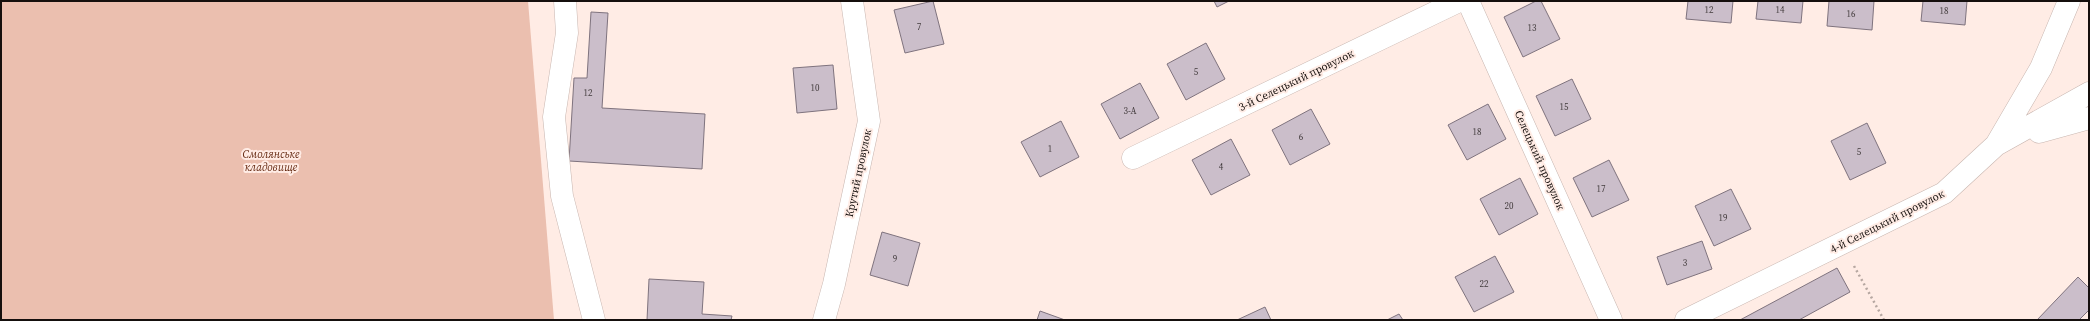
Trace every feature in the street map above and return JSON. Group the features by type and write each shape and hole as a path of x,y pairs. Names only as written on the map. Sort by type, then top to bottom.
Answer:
{"street":[{"path":"565,1 567,34 554,118 562,196 594,320"},
{"name":"Крутий провулок","path":"824,320 834,284 869,120 852,1"},
{"name":"3-й Селецький провулок","path":"1133,158 1459,1"},
{"name":"Селецький провулок","path":"1468,1 1611,320"},
{"name":"4-й Селецький провулок","path":"1686,320 1944,193 1996,145 2041,68 2069,1"},
{"path":"1996,145 2089,93"},
{"path":"1996,145 2089,118"}],"path":[{"path":"1841,244 1878,306 1884,320"}],"green space":[{"name":"Смолянське кладовище","path":"1,1 528,1 554,320 1,320"}],"building":[{"path":"933,1 944,44 905,53 894,10"},
{"path":"1214,1 1229,1 1217,7"},
{"path":"1536,1 1541,1 1560,39 1523,57 1504,17"},
{"path":"1688,1 1733,1 1731,23 1686,19"},
{"path":"1758,1 1803,1 1801,23 1756,19"},
{"path":"1829,1 1874,1 1872,30 1827,26"},
{"path":"1923,1 1967,1 1965,25 1921,21"},
{"path":"591,12 608,13 602,108 705,114 702,169 569,161 574,78 587,78"},
{"path":"1206,43 1225,79 1186,100 1167,64"},
{"path":"833,65 837,109 797,113 793,68"},
{"path":"1572,79 1591,119 1555,136 1536,96"},
{"path":"1140,83 1159,118 1120,139 1101,104"},
{"path":"1488,104 1506,139 1467,160 1448,125"},
{"path":"1311,109 1330,144 1290,165 1272,130"},
{"path":"1061,121 1079,157 1040,177 1021,142"},
{"path":"1867,123 1886,163 1850,180 1831,141"},
{"path":"1231,139 1250,175 1211,195 1192,160"},
{"path":"1609,160 1629,200 1592,217 1573,178"},
{"path":"1520,178 1538,214 1499,235 1480,199"},
{"path":"1731,189 1751,229 1714,246 1695,206"},
{"path":"882,232 920,243 908,286 870,275"},
{"path":"1702,241 1712,269 1667,285 1657,257"},
{"path":"1495,256 1514,292 1474,312 1455,277"},
{"path":"1837,268 1850,292 1799,320 1740,320"},
{"path":"2078,277 2089,288 2089,310 2079,320 2037,320"},
{"path":"649,279 704,282 702,314 732,316 731,320 647,320"},
{"path":"1265,307 1271,320 1237,320"},
{"path":"1040,311 1065,320 1037,320"},
{"path":"1399,314 1403,320 1387,320"}]}
